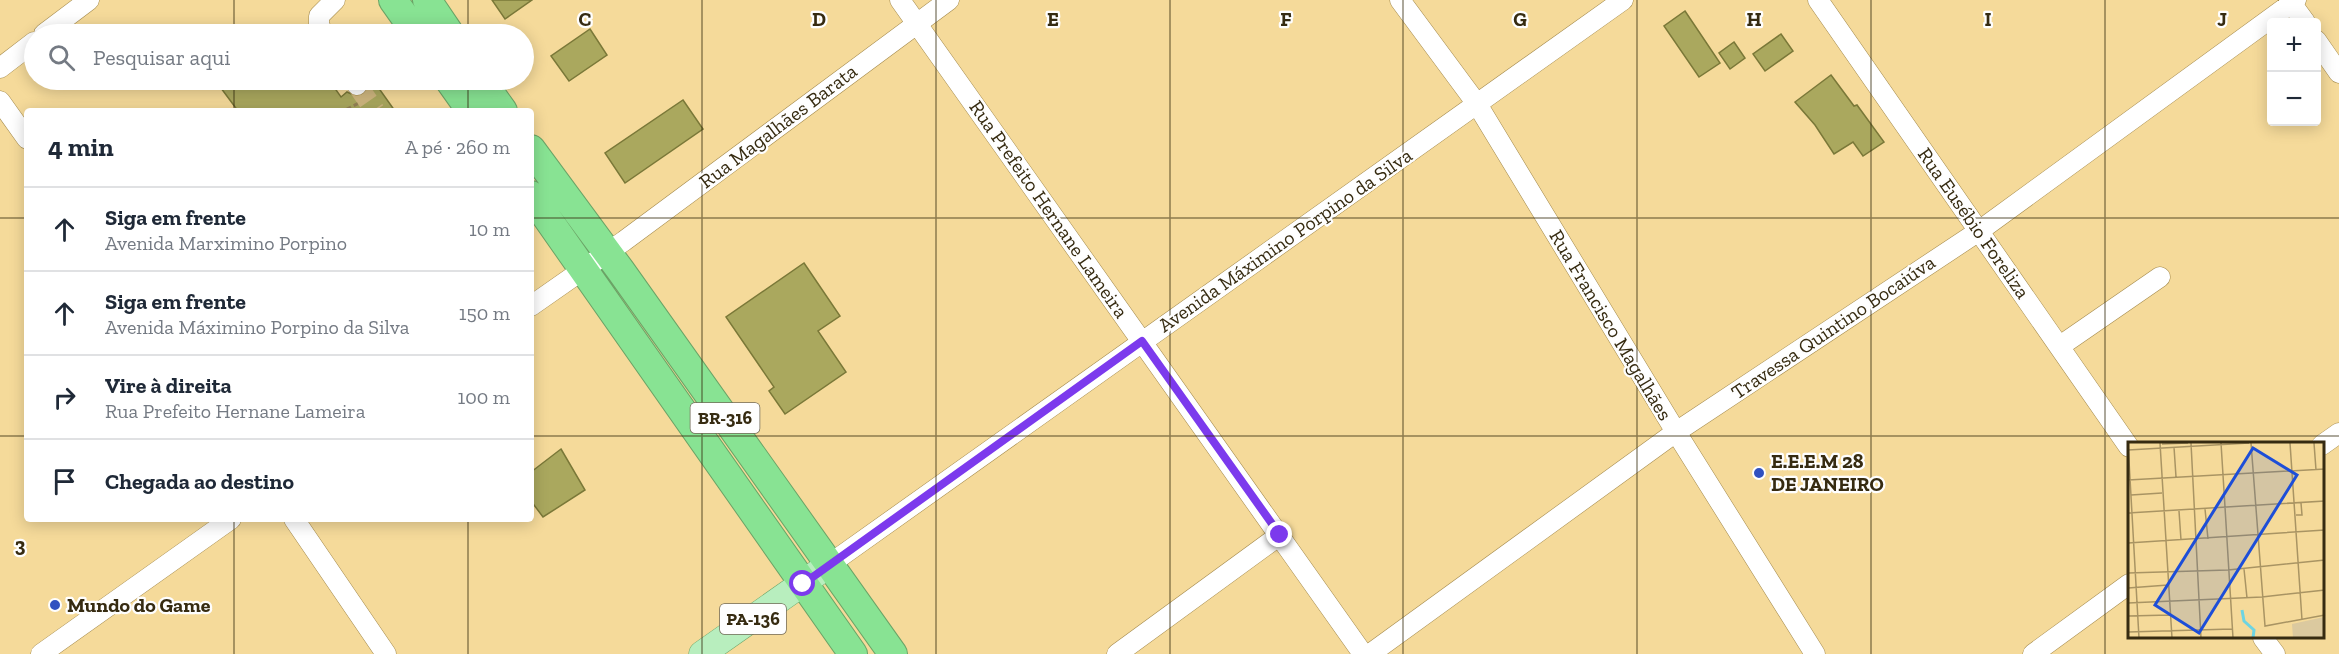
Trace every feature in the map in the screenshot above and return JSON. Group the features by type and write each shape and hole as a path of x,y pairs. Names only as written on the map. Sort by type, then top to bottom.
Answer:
{"highway":[{"path":"393,0 410,24"},
{"path":"427,0 443,24"},
{"path":"456,90 469,108"},
{"path":"488,90 501,108"},
{"name":"BR-316","path":"534,153 893,654"},
{"name":"BR-316","path":"534,199 853,654"}],"main road":[{"name":"PA-136","path":"702,654 830,564"}],"street":[{"path":"57,24 89,0"},
{"path":"319,24 319,16 335,0"},
{"name":"Rua Prefeito Hernane Lameira","path":"900,0 1363,654"},
{"name":"Rua Magalhães Barata","path":"583,269 949,0"},
{"name":"Rua Francisco Magalhães","path":"1400,0 1477,104 1676,432 1815,654"},
{"name":"Avenida Máximino Porpino da Silva","path":"830,564 1623,0"},
{"name":"Rua Eusébio Foreliza","path":"1818,0 2128,446"},
{"path":"2292,1 2303,18"},
{"name":"Travessa Quintino Bocaiúva","path":"1370,654 1676,432 1979,231 2292,1"},
{"path":"2321,47 2339,74"},
{"path":"0,68 24,50"},
{"path":"0,101 24,135"},
{"path":"534,304 583,269"},
{"path":"2060,346 2160,277"},
{"path":"2324,444 2339,433"},
{"path":"41,654 227,522"},
{"path":"296,522 386,654"},
{"path":"1117,654 1280,535"},
{"path":"2034,654 2128,585"},
{"path":"2265,639 2275,654"}],"building":[{"path":"492,0 532,0 505,19"},
{"path":"1685,11 1720,63 1699,77 1664,26"},
{"path":"590,29 607,55 569,81 551,56"},
{"path":"1781,34 1793,51 1765,71 1753,54"},
{"path":"1734,42 1745,58 1730,69 1719,53"},
{"path":"1831,75 1884,142 1863,156 1853,142 1834,154 1815,125 1795,102"},
{"path":"222,90 336,90 341,97 347,92 358,97 368,90 380,90 393,108 236,108"},
{"path":"683,100 703,129 625,183 605,153"},
{"path":"804,263 840,316 818,331 846,372 785,414 769,391 774,387 726,317"},
{"path":"561,449 585,490 543,517 534,505 534,470"}],"tunnel":[{"path":"360,90 373,108"}],"place":[{"name":"E.E.E.M 28 DE JANEIRO","path":"1759,473"},
{"name":"Mundo do Game","path":"55,605"}],"route":[{"path":"803,584 1142,341 1280,535"}]}
